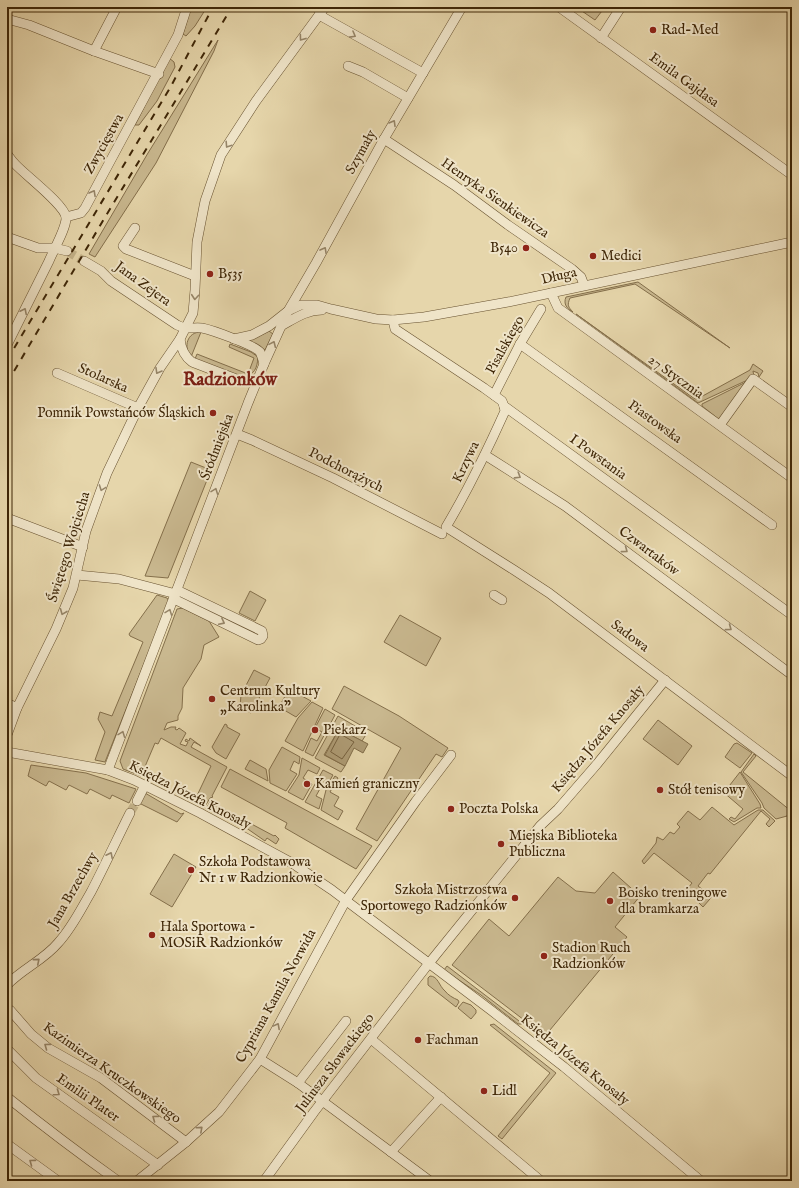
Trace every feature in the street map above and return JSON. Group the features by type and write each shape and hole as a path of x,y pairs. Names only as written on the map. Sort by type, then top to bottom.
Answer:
{"street":[{"path":"94,51 117,7"},
{"name":"Zwycięstwa","path":"66,217 81,213 85,208 159,74 178,35 187,7"},
{"name":"Świętego Wojciecha","path":"7,735 17,708 56,630 77,575 86,531 107,473 138,408 160,368 186,329 193,313 197,242 205,201 221,155 256,101 325,7"},
{"name":"Szymały","path":"288,311 305,284 384,139 462,7"},
{"name":"Emila Gajdasa","path":"559,7 792,175"},
{"path":"601,38 621,7"},
{"path":"319,15 423,73"},
{"path":"7,19 29,25 94,51 159,74"},
{"path":"348,66 363,72 408,98"},
{"name":"Henryka Sienkiewicza","path":"384,139 454,185 572,269 580,277 584,285"},
{"path":"7,154 14,164 55,201 62,209 66,217 62,232 49,261 7,346"},
{"path":"135,228 123,246 126,249 195,276"},
{"path":"7,237 38,248 54,248 67,251"},
{"name":"Długa","path":"234,339 252,335 269,326 288,311 301,306 317,305 376,319 393,320 445,314 792,242"},
{"name":"Jana Zejera","path":"84,261 101,271 110,281 177,326 186,329"},
{"path":"305,284 305,295 308,300 317,305"},
{"name":"27 Stycznia","path":"551,292 558,308 792,478"},
{"name":"Długa","path":"281,326 301,314 316,310 331,309"},
{"name":"Pisalskiego","path":"494,395 520,344 541,309"},
{"name":"Śródmiejska","path":"108,770 264,364 288,311"},
{"name":"I Powstania","path":"393,320 395,329 494,395 502,401 504,406 792,615"},
{"path":"186,329 204,329 234,339 260,352 264,364"},
{"path":"180,339 183,352 192,362 244,382 254,380 259,377"},
{"name":"Piastowska","path":"520,344 772,525"},
{"name":"Stolarska","path":"57,373 138,408"},
{"path":"720,425 753,379 792,407"},
{"name":"Krzywa","path":"444,531 486,455 504,411 504,406"},
{"name":"Podchorążych","path":"237,434 444,531"},
{"name":"Czwartaków","path":"486,455 565,506 792,674"},
{"path":"7,518 82,548"},
{"name":"Sadowa","path":"444,531 514,570 549,593 792,776"},
{"path":"77,575 119,579 176,594 262,632 263,636 258,640 176,594"},
{"name":"Księdza Józefa Knosały","path":"429,964 540,826 558,809 597,764 665,680"},
{"path":"7,703 17,708"},
{"name":"Księdza Józefa Knosały","path":"7,752 108,770 145,784 292,863 346,900 492,1011 564,1067 701,1181"},
{"path":"346,900 451,754"},
{"path":"137,801 145,784"},
{"name":"Jana Brzechwy","path":"7,985 45,955 62,939 78,916 130,813"},
{"name":"Cypriana Kamila Norwida","path":"137,1181 186,1142 219,1112 260,1059 346,900"},
{"name":"Juliusza Słowackiego","path":"264,1181 429,964"},
{"name":"Kazimierza Kruczkowskiego","path":"8,1010 31,1034 48,1048 101,1078 186,1142"},
{"path":"298,1083 346,1021"},
{"path":"371,1039 541,1181"},
{"name":"Emilii Plater","path":"7,1048 36,1078 158,1165"},
{"path":"260,1059 298,1083 430,1181"},
{"path":"7,1097 41,1122 66,1144 118,1181"},
{"path":"391,1152 441,1097"},
{"path":"7,1144 58,1181"}],"shaded area":[{"path":"191,7 207,7 195,26 186,36 183,34"},
{"path":"576,7 605,7 595,20"},
{"path":"218,40 214,51 156,163 95,257 89,254 148,153"},
{"path":"169,58 174,62 175,67 157,101 139,125 135,125"},
{"path":"638,282 730,348 635,284 570,298 568,306 573,312 567,308 565,304 566,297"},
{"path":"576,314 695,399 750,370 753,364 763,371 759,377 758,373 753,371 754,377 698,403"},
{"path":"269,331 273,334 265,350 250,341 250,340"},
{"path":"201,332 191,357 187,349 188,341 192,334"},
{"path":"230,344 251,352 258,357 257,365 253,373 242,378 195,359 197,354 248,374 254,358 229,347"},
{"path":"748,381 720,420 702,406 702,404"},
{"path":"191,462 211,470 168,578 145,576"},
{"path":"250,591 266,600 255,621 239,613"},
{"path":"157,595 167,598 169,601 105,762 95,760 105,732 98,719 100,712 112,716 143,642 130,636 129,634"},
{"path":"183,608 209,621 219,637 204,645 201,659 183,688 182,708 178,716 178,720 167,723 164,730 171,727 176,727 175,729 177,730 179,728 186,733 180,744 186,746 188,742 185,741 186,739 189,741 190,738 201,746 194,742 191,747 227,767 212,796 213,797 210,798 204,808 194,802 211,766 161,738 158,744 155,743 141,776 123,769 120,761 177,609"},
{"path":"400,615 441,638 426,666 384,642"},
{"path":"254,670 270,678 251,713 240,707 241,695"},
{"path":"344,686 399,716 448,748 442,757 436,754 377,841 356,829 401,748 332,709"},
{"path":"289,689 311,701 296,717 279,707"},
{"path":"312,702 323,708 303,751 285,741 298,718"},
{"path":"325,709 335,715 313,756 305,752 311,738 317,741 322,732 315,728"},
{"path":"338,716 367,733 362,741 339,729 324,755 345,766 341,772 315,758"},
{"path":"658,720 692,746 678,765 643,739"},
{"path":"225,724 227,727 240,734 226,759 216,753 212,747"},
{"path":"737,743 752,753 740,768 725,757 734,744"},
{"path":"282,747 300,757 299,764 294,761 290,770 297,774 286,791 270,783 269,770"},
{"path":"754,754 756,756 743,772 791,811 787,816 776,819 764,808 741,772"},
{"path":"302,758 320,768 317,774 308,770 303,778 312,784 303,800 288,792 299,775"},
{"path":"250,760 266,769 268,781 245,769"},
{"path":"31,765 86,773 136,789 129,803 112,795 110,799 90,789 87,794 69,785 66,790 49,781 46,786 28,776"},
{"path":"230,769 372,846 356,869 285,828 287,823 221,787"},
{"path":"323,770 333,775 325,789 321,787 316,796 322,799 319,809 305,802"},
{"path":"740,772 761,808 757,808 734,822 729,819 731,817 735,819 743,809 722,791 726,790"},
{"path":"335,776 338,778 330,792 339,797 334,806 343,811 338,820 321,810 326,790"},
{"path":"145,793 181,814 184,813 177,822 139,803"},
{"path":"211,800 213,800 212,803 242,819 239,824 232,818 231,819 206,809"},
{"path":"712,807 734,825 758,810 763,810 775,821 769,827 766,824 770,819 761,811 710,874 708,873 698,886 707,893 711,889 716,892 703,907 698,902 702,897 697,894 693,898 684,893 692,883 654,853 644,864 642,861 656,843 657,837 663,840 670,832 674,834 680,827 677,824 688,811 700,820"},
{"path":"244,820 274,836 275,835 279,839 276,844 267,838 265,841 242,825"},
{"path":"174,854 196,867 172,907 150,894"},
{"name":"Stadion Ruch Radzionków","path":"613,872 640,896 615,927 627,937 545,1036 452,965 489,919 509,936 558,877 576,891 595,893"},
{"path":"447,966 523,1024 518,1024 481,995 444,970"},
{"path":"430,976 437,979 448,994 458,1000 459,1002 456,1007 428,985 428,978"},
{"path":"463,1002 471,1005 476,1010 476,1013 471,1019 458,1008"},
{"path":"494,1024 556,1073 502,1139 498,1136 550,1073 490,1025"}],"water":[{"path":"339,729 368,744 363,753 354,748 345,766 325,755"}],"tunnel":[{"path":"67,251 84,261"},
{"path":"130,813 137,801"}],"railway":[{"path":"7,360 170,88 213,7"},
{"path":"7,383 232,7"}],"place":[{"name":"Rad-Med","path":"653,30"},
{"name":"B540","path":"526,248"},
{"name":"Medici","path":"593,256"},
{"name":"B535","path":"210,274"},
{"name":"Pomnik Powstańców Śląskich","path":"213,413"},
{"name":"Centrum Kultury „Karolinka”","path":"212,699"},
{"name":"Piekarz","path":"315,730"},
{"name":"Kamień graniczny","path":"307,784"},
{"name":"Stół tenisowy","path":"660,790"},
{"name":"Poczta Polska","path":"451,809"},
{"name":"Miejska Biblioteka Publiczna","path":"501,844"},
{"name":"Szkoła Podstawowa Nr 1 w Radzionkowie","path":"191,870"},
{"name":"Szkoła Mistrzostwa Sportowego Radzionków","path":"515,898"},
{"name":"Boisko treningowe dla bramkarza","path":"610,901"},
{"name":"Hala Sportowa - MOSiR Radzionków","path":"152,935"},
{"name":"Stadion Ruch Radzionków","path":"544,956"},
{"name":"Fachman","path":"418,1040"},
{"name":"Lidl","path":"484,1091"}],"district":[{"name":"Radzionków","path":"230,380"}]}
